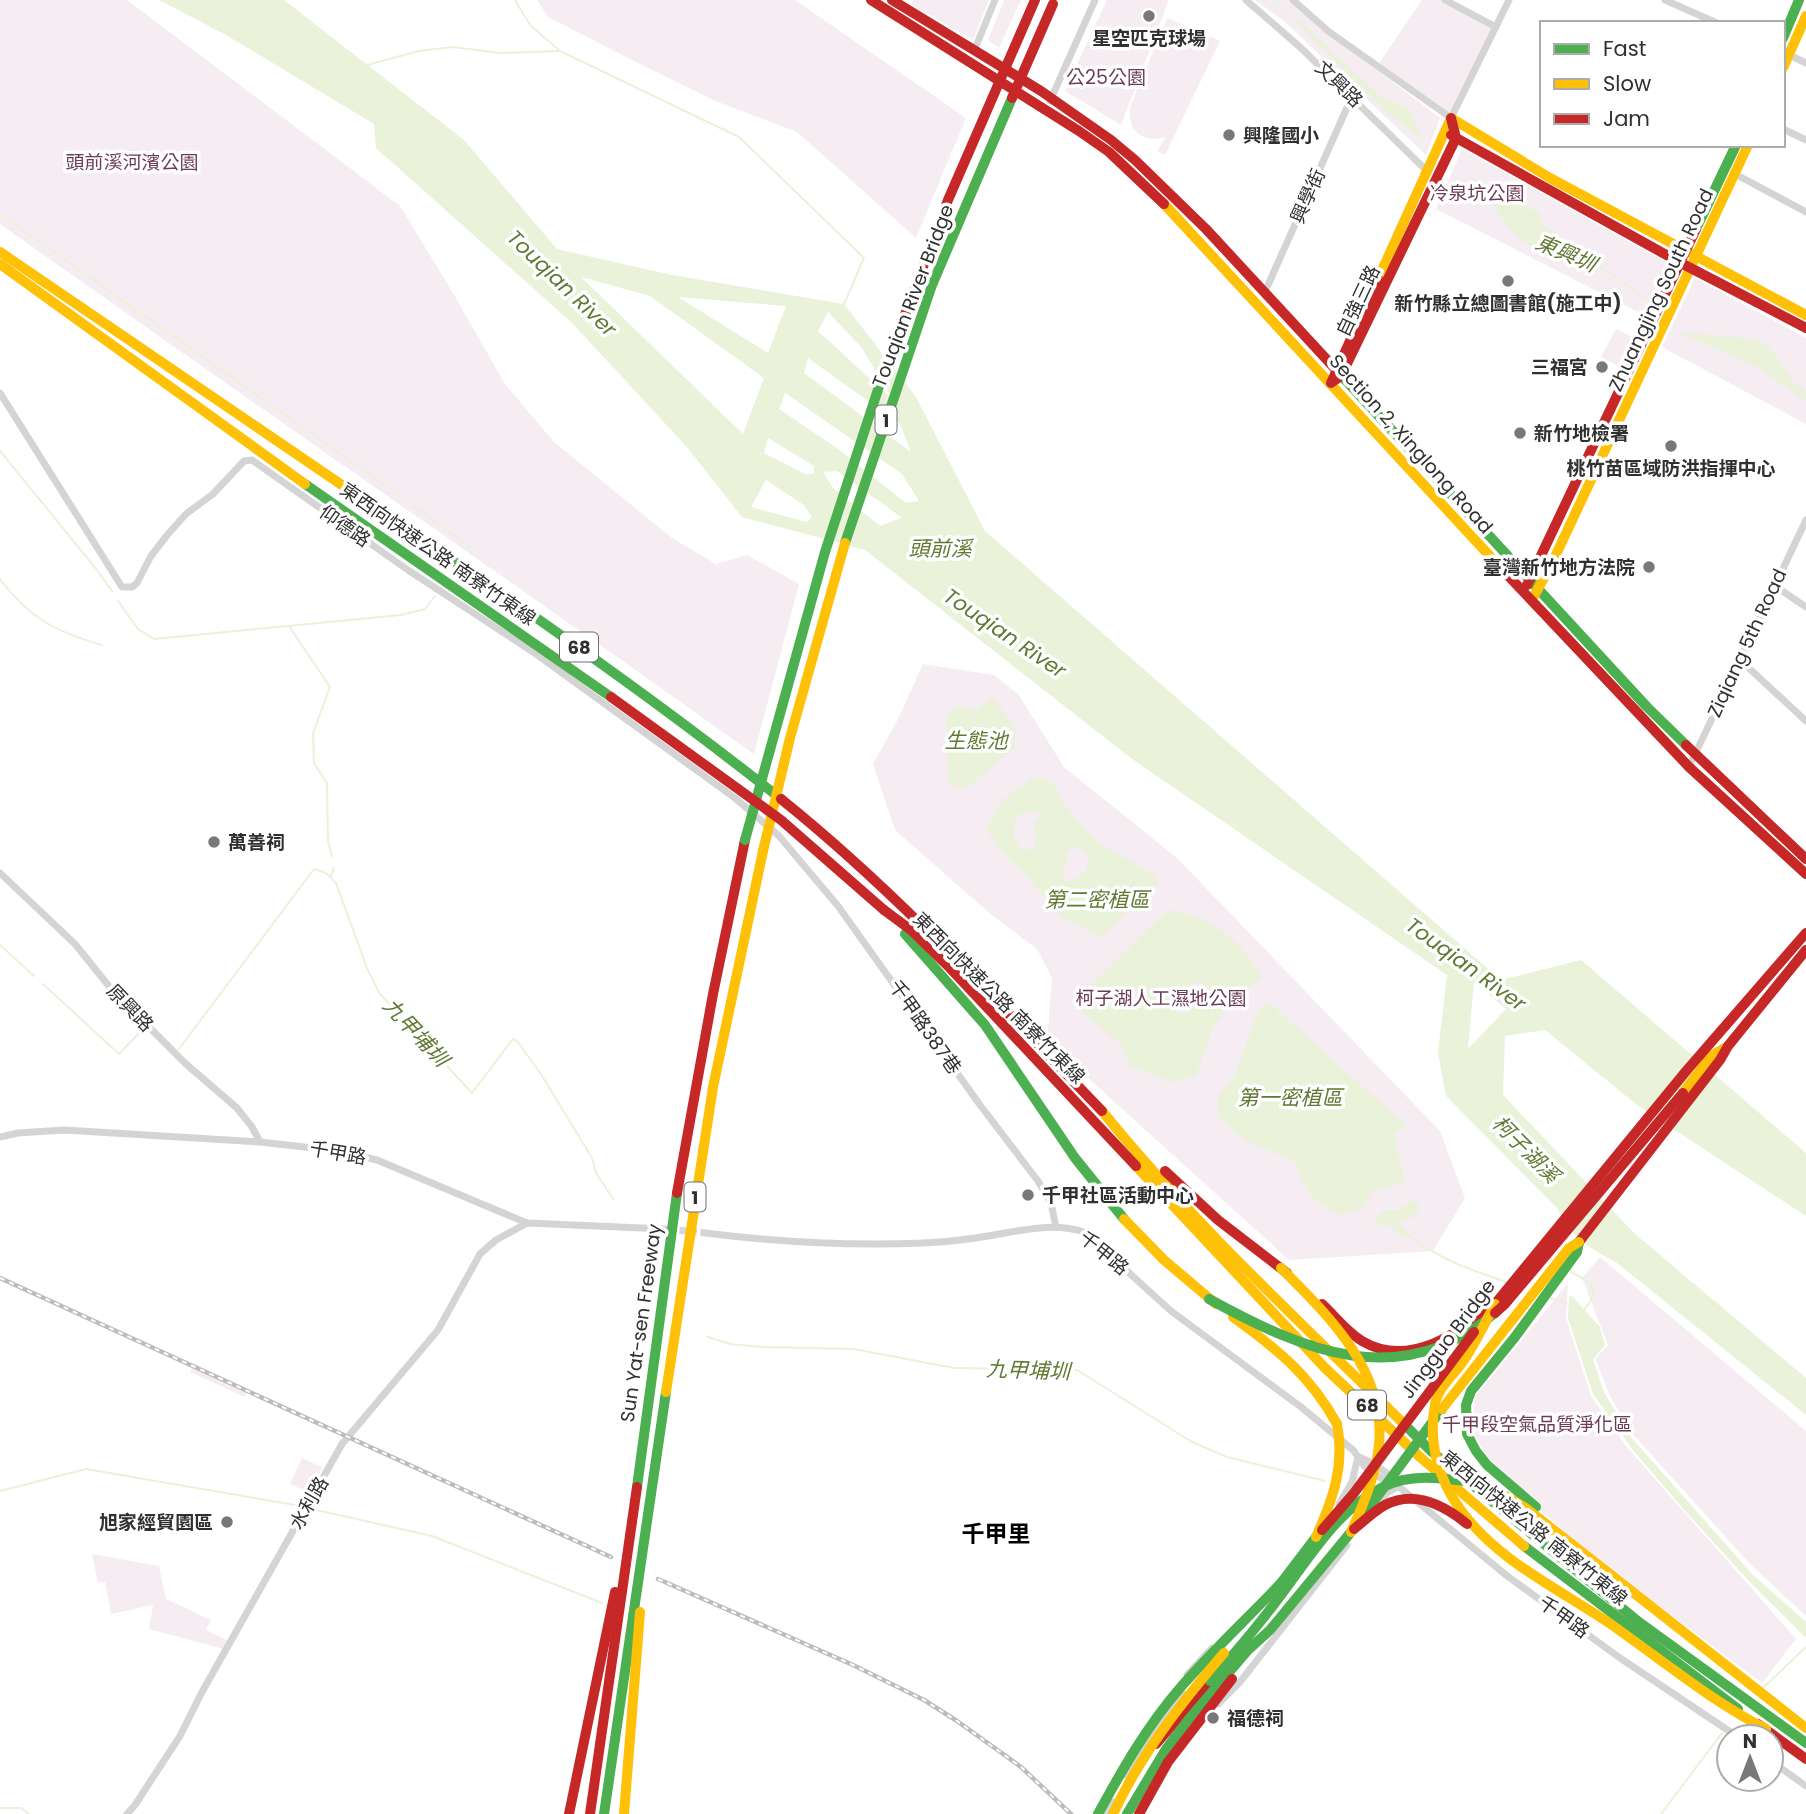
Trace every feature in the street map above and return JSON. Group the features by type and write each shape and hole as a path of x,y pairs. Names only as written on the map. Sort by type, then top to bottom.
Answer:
{"main road":[{"path":"871,0 972,57"},
{"name":"Touqian River Bridge","path":"745,840 836,509 920,268 1035,0"},
{"path":"1785,33 1799,0"},
{"path":"898,2 972,57"},
{"name":"Touqian River Bridge","path":"763,851 790,738 852,518 905,362 932,285 1054,2"},
{"path":"1786,54 1806,16"},
{"name":"Section 2, Xinglong Road","path":"972,57 1051,98 1135,160 1206,229 1538,592 1613,668 1647,707 1806,859"},
{"name":"Section 2, Xinglong Road","path":"972,57 1108,152 1173,212 1530,600 1689,767 1806,874"},
{"path":"1451,118 1456,138"},
{"path":"1451,118 1550,178 1806,315"},
{"name":"自強三路","path":"1338,373 1451,118"},
{"path":"1445,132 1806,328"},
{"name":"自強三路","path":"1331,383 1456,138"},
{"name":"Zhuangjing South Road","path":"1690,254 1735,147"},
{"name":"Zhuangjing South Road","path":"1522,591 1530,582 1684,264 1735,174 1747,147"},
{"name":"東西向快速公路 南寮竹東線","path":"0,252 545,624 719,750 798,813 877,882 1102,1111 1129,1152"},
{"name":"東西向快速公路 南寮竹東線","path":"0,264 340,509 533,641 781,820 884,910 911,930 1129,1152 1431,1451 1636,1626 1757,1723"},
{"name":"Zhuangjing South Road","path":"1530,600 1538,592 1684,264"},
{"name":"Sun Yat-sen Freeway","path":"590,1814 674,1209 713,994 745,840"},
{"name":"Sun Yat-sen Freeway","path":"604,1814 713,1087 763,851"},
{"path":"884,910 995,1038 1036,1102 1108,1203 1143,1241 1188,1283 1285,1355 1324,1397 1341,1438 1341,1475 1336,1495 1316,1537"},
{"name":"Jingguo Bridge","path":"1113,1814 1147,1754 1182,1702 1354,1493 1495,1304 1687,1070 1806,933"},
{"name":"Jingguo Bridge","path":"1127,1814 1166,1749 1189,1719 1248,1650 1270,1630 1351,1532 1433,1420 1569,1248 1578,1242 1720,1060 1728,1046 1806,950"},
{"path":"1209,1299 1275,1334 1323,1349 1365,1356 1406,1357 1442,1348 1475,1329 1505,1304 1712,1056 1728,1046"},
{"path":"1102,1111 1191,1196 1281,1268 1362,1341 1391,1351 1407,1352 1445,1339 1467,1327 1495,1304"},
{"path":"1578,1242 1577,1252 1515,1338 1471,1391 1465,1420 1467,1434 1487,1465 1566,1533 1590,1558"},
{"path":"1281,1268 1342,1334 1363,1365 1373,1390 1378,1412 1379,1444 1370,1487 1351,1532"},
{"path":"1485,1539 1446,1487 1434,1445 1433,1420 1439,1392 1463,1362 1495,1304"},
{"path":"1147,1754 1244,1644 1337,1521 1371,1492 1393,1482 1435,1476 1490,1488 1527,1509 1806,1728"},
{"path":"569,1814 635,1489"},
{"path":"1351,1532 1390,1503 1405,1499 1437,1504 1453,1513 1523,1569 1609,1624 1711,1698 1754,1723"},
{"path":"624,1814 645,1545"},
{"path":"1098,1814 1149,1728 1180,1688 1281,1583"},
{"name":"東西向快速公路 南寮竹東線","path":"1636,1626 1806,1743"},
{"path":"1136,1814 1184,1740 1270,1630"},
{"name":"東西向快速公路 南寮竹東線","path":"1785,1744 1806,1759"}],"street":[{"path":"972,57 995,0"},
{"path":"1046,109 1095,0"},
{"name":"文興路","path":"1246,0 1301,48 1428,172"},
{"name":"文興路","path":"1293,0 1328,31 1451,118"},
{"path":"1444,0 1496,27"},
{"name":"自強三路","path":"1451,118 1509,0"},
{"path":"1665,0 1712,21"},
{"path":"1786,54 1806,63"},
{"name":"興學街","path":"1264,294 1350,100 1353,99"},
{"path":"1785,130 1806,140"},
{"path":"1735,174 1806,212"},
{"name":"仰德路","path":"0,393 122,587 132,587 137,583 151,556 186,514 213,494 244,461 252,460 408,570 533,652 735,798 779,836"},
{"name":"Ziqiang 5th Road","path":"1689,767 1806,520"},
{"path":"1775,586 1806,607"},
{"path":"1739,659 1806,721"},
{"name":"千甲路387巷","path":"779,836 838,906 980,1105 1038,1181 1051,1203 1056,1227"},
{"name":"原興路","path":"0,873 75,944 112,990 186,1064 237,1108 260,1142"},
{"name":"千甲路","path":"0,1137 64,1130 260,1142 338,1151 377,1160 527,1223 665,1229"},
{"name":"水利路","path":"127,1814 180,1735 342,1444 438,1330 480,1254 496,1240 527,1223"},
{"name":"千甲路","path":"705,1234 803,1242 873,1244 926,1243 1056,1227 1076,1230 1092,1238 1171,1311 1301,1407 1358,1457 1371,1461 1391,1475 1398,1486 1506,1575 1620,1658 1717,1723"},
{"path":"1217,1643 1206,1668 1141,1748 1109,1810 1106,1814 1101,1811 1100,1802 1125,1758 1193,1666 1217,1643 1237,1625 1267,1607 1304,1560 1352,1482 1358,1457"},
{"path":"1136,1814 1154,1792 1173,1758 1195,1729 1251,1668 1387,1493 1398,1486"},
{"path":"1344,1496 1347,1504 1361,1514 1371,1513"},
{"path":"1237,1625 1252,1632 1264,1650"},
{"path":"1217,1643 1251,1668"},
{"path":"1136,1814 1172,1748 1224,1685 1244,1676"},
{"path":"1785,1770 1806,1786"}],"green space":[{"name":"頭前溪河濱公園","path":"0,0 127,0 400,206 505,384 554,442 672,538 716,564 747,555 799,584 754,754 0,224"},
{"path":"537,0 795,0 966,118 916,238 797,132 713,100 628,58 548,17"},
{"path":"913,0 989,0 973,40 911,4"},
{"path":"1004,0 1021,0 999,48 988,40"},
{"name":"公25公園","path":"1107,0 1169,0 1121,125 1065,91"},
{"path":"1255,0 1289,0 1440,118 1426,155 1284,21"},
{"path":"1422,0 1445,0 1496,27 1451,118 1378,65"},
{"path":"1167,18 1220,41 1165,155 1157,151 1166,137 1143,137 1138,133 1131,122 1130,107"},
{"name":"冷泉坑公園","path":"1462,149 1671,265 1648,317 1436,209"},
{"path":"1695,278 1806,338 1806,424 1662,347"},
{"path":"1616,329 1633,337 1618,366 1601,357"},
{"name":"柯子湖人工濕地公園","path":"923,664 994,675 1018,694 1064,767 1177,858 1440,1131 1465,1198 1433,1251 1289,1260 1047,1041 1052,978 1037,949 988,912 895,830 873,764 897,721"},
{"path":"1600,1257 1806,1431 1806,1616 1750,1564 1631,1432 1610,1396 1595,1359 1608,1345 1582,1278"},
{"name":"千甲段空氣品質淨化區","path":"1568,1283 1566,1318 1591,1396 1626,1446 1796,1639 1762,1683 1592,1556 1492,1467 1472,1430 1475,1397"},
{"path":"194,1364 248,1389 245,1397 190,1372"},
{"path":"302,1458 322,1467 311,1493 290,1484"},
{"path":"92,1554 159,1566 166,1599 211,1620 206,1630 229,1641 224,1649 149,1629 153,1605 111,1614 105,1582 98,1583"}],"water":[{"name":"頭前溪","path":"159,0 284,0 464,140 557,249 672,275 844,304 916,397 985,531 1501,980 1581,960 1806,1153 1806,1216 1637,1105 1545,1030 1505,1036 1503,1095 1635,1234 1806,1378 1806,1415 1617,1263 1575,1235 1557,1208 1446,1096 1438,1052 1447,975 1132,759 865,550 742,517 686,446 572,323 376,148 374,124 226,35","holes":["581,277 650,296 764,378 743,434","678,297 786,306 768,353","828,312 861,347 894,401 818,331","808,358 900,424 911,452 804,373","785,393 902,474 919,501 906,503 837,448 779,409","768,438 814,466 814,474 805,474 764,453","837,471 901,518 880,526 833,488 823,472","766,480 804,505 812,517 807,522 751,507","1474,982 1506,1009 1468,1049"]},
{"path":"1288,13 1306,26 1380,97 1409,108 1422,141 1374,100"},
{"path":"1484,185 1540,214 1542,226 1554,230 1563,240 1577,244 1596,256 1581,266 1533,248 1510,229"},
{"path":"1678,332 1753,339 1764,344 1792,380 1806,392 1806,401 1756,366"},
{"name":"生態池","path":"993,697 1016,730 1014,748 967,787 956,788 948,780 946,717 956,705 974,711"},
{"name":"第二密植區","path":"1034,778 1044,778 1055,785 1065,806 1098,843 1155,875 1158,884 1100,938 1059,914 1001,851 986,829 1003,799","holes":["1041,810 1042,816 1034,822 1037,832 1034,848 1023,851 1014,840 1015,818 1025,811 1031,814","1076,846 1089,856 1086,872 1071,882 1066,882 1062,872 1067,862 1066,852"]},
{"path":"1168,910 1197,917 1224,932 1246,954 1261,979 1233,999 1212,1029 1196,1076 1173,1082 1131,1066 1119,1043 1083,1013 1081,995","holes":["1197,982 1208,986 1205,998 1188,1004 1188,1012 1181,1015 1173,1007 1176,995 1186,994"]},
{"name":"第一密植區","path":"1269,1003 1406,1125 1394,1136 1405,1182 1372,1192 1363,1208 1341,1215 1322,1205 1306,1188 1294,1161 1244,1140 1218,1116 1217,1098 1236,1074 1258,1011"},
{"path":"1413,1200 1420,1207 1414,1217 1399,1223 1411,1237 1403,1238 1389,1225 1372,1224 1385,1210 1400,1210"},
{"path":"1571,1295 1600,1327 1605,1345 1593,1359 1604,1392 1630,1436 1752,1574 1806,1622 1806,1638 1686,1512 1632,1449 1593,1394 1568,1318"}],"waterway":[{"path":"515,0 530,25 560,51 739,137 864,258 844,304"},
{"name":"東興圳","path":"1273,0 1290,15"},
{"path":"367,65 419,51 453,47 499,53 559,51"},
{"name":"東興圳","path":"1470,177 1483,185"},
{"path":"0,214 403,498"},
{"name":"東興圳","path":"1592,261 1649,300"},
{"path":"0,451 112,591"},
{"path":"414,506 469,547"},
{"path":"0,579 22,604 45,622 71,635 102,645"},
{"path":"118,601 138,629 154,639 401,615 425,609 435,596"},
{"path":"289,626 330,687 313,733 314,763 327,783 328,841 332,857"},
{"path":"331,876 334,868"},
{"name":"九甲埔圳","path":"179,1049 314,869 326,873 336,883 367,968 380,994 472,1093 513,1039 517,1041 541,1074 614,1200"},
{"path":"0,945 34,976"},
{"path":"43,984 119,1054 144,1028"},
{"path":"1411,1237 1445,1258 1506,1282"},
{"name":"柯子湖溪","path":"1571,1269 1571,1272 1585,1279 1592,1287 1592,1297 1583,1311"},
{"path":"1551,1298 1569,1304"},
{"name":"九甲埔圳","path":"708,1337 730,1344 762,1347 854,1349 954,1368 1077,1370 1192,1442 1227,1457 1325,1481"},
{"path":"0,1491 86,1469 301,1506"},
{"path":"312,1509 432,1536 602,1603"},
{"path":"1764,1687 1806,1647"},
{"path":"1661,1814 1715,1742"},
{"path":"0,1808 21,1808 29,1814"}],"tunnel":[{"path":"669,1229 705,1233"}],"railway":[{"path":"0,1278 611,1557"},
{"path":"658,1579 853,1665 924,1700 1021,1767 1071,1814"}],"traffic: fast":[{"path":"1785,33 1799,0"},
{"path":"845,543 932,285 1012,98"},
{"path":"1696,229 1735,147"},
{"path":"745,840 825,552 885,368"},
{"path":"1341,375 1647,707 1686,745"},
{"path":"305,484 611,697"},
{"path":"449,558 618,676 781,799"},
{"path":"905,934 985,1025 1075,1158 1124,1219"},
{"path":"637,1487 677,1193"},
{"path":"1536,1507 1487,1465 1476,1451 1467,1434 1466,1405 1471,1391 1515,1337 1577,1252 1579,1242"},
{"path":"1209,1299 1281,1334 1352,1356 1388,1357 1424,1352 1460,1338 1495,1313"},
{"path":"604,1814 666,1392"},
{"path":"1127,1814 1166,1749 1189,1719 1248,1650 1270,1630 1351,1532 1442,1409"},
{"path":"1401,1421 1431,1451 1639,1622 1806,1743"},
{"path":"1210,1681 1262,1620 1324,1537 1351,1508 1383,1487 1404,1480 1438,1478 1472,1482"},
{"path":"1281,1583 1316,1537"},
{"path":"1524,1546 1738,1709"},
{"path":"1098,1814 1136,1749 1168,1703 1281,1583"}],"traffic: slow":[{"path":"1785,63 1806,16"},
{"path":"1378,279 1451,118"},
{"path":"1451,118 1550,178 1806,315"},
{"path":"1534,596 1553,561 1747,147"},
{"path":"1164,204 1499,566"},
{"path":"0,252 449,558"},
{"path":"0,264 305,484"},
{"path":"763,851 790,738 845,543"},
{"path":"666,1392 713,1087 763,851"},
{"path":"1683,1093 1711,1056 1728,1046"},
{"path":"1102,1111 1209,1231 1401,1421"},
{"path":"1136,1166 1325,1368 1420,1457 1524,1546"},
{"path":"1124,1219 1164,1260 1216,1304"},
{"path":"1442,1409 1569,1248 1579,1242"},
{"path":"1281,1268 1318,1306 1351,1347 1364,1369 1373,1393 1379,1418 1379,1445 1368,1490 1351,1532"},
{"path":"1495,1304 1460,1365 1443,1386 1435,1404 1434,1446 1452,1497 1475,1527 1511,1559 1612,1625 1706,1693 1755,1723"},
{"path":"1233,1317 1264,1340 1304,1377 1337,1424"},
{"path":"1316,1537 1336,1482 1339,1454 1337,1424"},
{"path":"1476,1483 1527,1509 1806,1728"},
{"path":"624,1814 640,1612"},
{"path":"1113,1814 1136,1771 1163,1730 1224,1653"}],"traffic: jam":[{"path":"871,0 1079,131 1109,152 1164,204"},
{"path":"892,0 1041,91 1135,160 1206,229 1341,375"},
{"path":"885,368 948,200 1035,0"},
{"path":"1012,98 1053,4"},
{"path":"1378,279 1331,383 1341,376 1456,138 1451,118"},
{"path":"1451,135 1679,262 1806,328"},
{"path":"1527,585 1696,229"},
{"path":"1499,566 1689,767 1806,874"},
{"path":"611,697 781,820 884,910"},
{"path":"1686,745 1806,859"},
{"path":"781,799 907,911 1102,1111"},
{"path":"677,1193 713,994 745,840"},
{"path":"884,910 911,930 950,968 1136,1166"},
{"path":"1495,1304 1687,1070 1806,933"},
{"path":"1579,1242 1720,1060 1728,1046 1806,950"},
{"path":"1495,1313 1683,1093"},
{"path":"1165,1171 1218,1220 1287,1273"},
{"path":"1322,1304 1362,1341 1380,1349 1398,1351 1433,1344 1466,1326 1495,1304"},
{"path":"1322,1530 1354,1493 1474,1332"},
{"path":"590,1814 637,1487"},
{"path":"1354,1529 1385,1505 1407,1499 1418,1499 1439,1506 1467,1524"},
{"path":"569,1814 615,1592"},
{"path":"1139,1814 1168,1762 1232,1679"},
{"path":"1156,1744 1210,1681"},
{"path":"1785,1744 1806,1759"}],"place":[{"name":"星空匹克球場","path":"1149,16"},
{"name":"興隆國小","path":"1229,135"},
{"name":"新竹縣立總圖書館(施工中)","path":"1508,281"},
{"name":"三福宮","path":"1602,367"},
{"name":"新竹地檢署","path":"1520,433"},
{"name":"桃竹苗區域防洪指揮中心","path":"1671,446"},
{"name":"臺灣新竹地方法院","path":"1649,567"},
{"name":"萬善祠","path":"214,842"},
{"name":"千甲社區活動中心","path":"1028,1195"},
{"name":"旭家經貿園區","path":"227,1522"},
{"name":"福德祠","path":"1213,1718"}],"district":[{"name":"千甲里","path":"996,1534"}],"water label":[{"name":"Touqian River","path":"562,283"},
{"name":"Touqian River","path":"1005,633"},
{"name":"Touqian River","path":"1466,964"}]}
